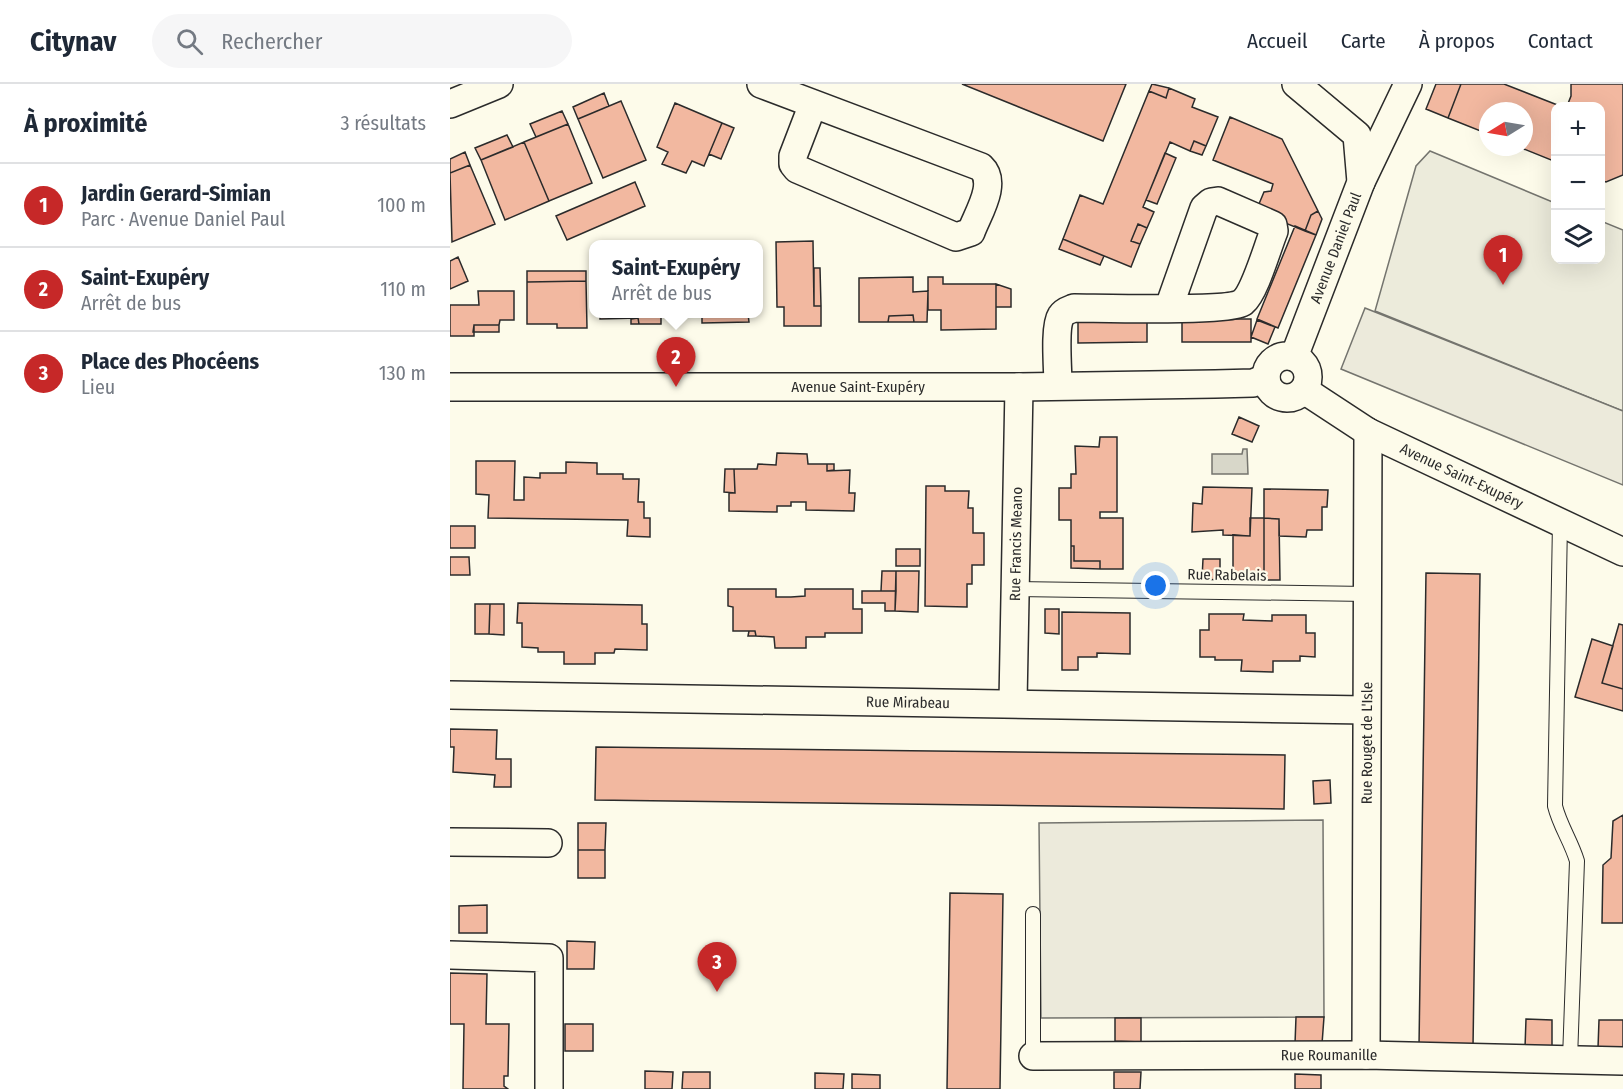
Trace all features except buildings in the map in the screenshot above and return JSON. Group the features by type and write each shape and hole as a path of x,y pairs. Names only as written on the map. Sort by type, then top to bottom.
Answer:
{"street":[{"path":"450,104 499,84"},
{"path":"761,84 981,167 988,173 989,183 970,231 956,237 797,169 793,164 793,156 813,104"},
{"path":"1296,84 1357,135 1376,126 1389,125"},
{"path":"1361,182 1408,84"},
{"name":"Avenue Daniel Paul","path":"1294,357 1361,182 1357,135"},
{"path":"1058,385 1058,327 1064,312 1074,308 1233,307 1247,297 1274,231 1273,225 1218,201 1211,202 1204,208 1169,307"},
{"path":"1294,357 1308,371 1304,390 1294,398 1281,398 1271,390 1266,378 1270,365 1275,360 1294,357"},
{"name":"Avenue Saint-Exupéry","path":"450,387 1019,387 1253,383 1266,378"},
{"name":"Rue Francis Meano","path":"1013,702 1019,387"},
{"name":"Avenue Saint-Exupéry","path":"1304,390 1368,432 1623,552"},
{"name":"Rue Rouget de L'Isle","path":"1366,1055 1368,432"},
{"name":"Rue Mirabeau","path":"450,695 1013,702 1366,710"},
{"path":"450,842 548,843"},
{"path":"450,955 549,958 549,1089"},
{"name":"Rue Roumanille","path":"1034,1056 1366,1055 1623,1062"}],"lane":[{"path":"1560,522 1555,806 1559,824 1572,844 1576,861 1570,1059"},
{"name":"Rue Rabelais","path":"1015,589 1367,594"},
{"path":"1033,914 1034,1056"}],"shaded area":[{"path":"1430,151 1551,201 1551,264 1605,264 1605,223 1623,230 1623,411 1375,311 1416,166"},
{"path":"1365,308 1623,411 1623,485 1341,369"},
{"path":"1243,449 1247,449 1248,474 1212,474 1212,454 1242,454"},
{"path":"1323,820 1324,1017 1041,1018 1039,823"}],"place":[{"name":"Jardin Gerard-Simian","path":"1503,285"},
{"name":"Saint-Exupéry","path":"676,387"},
{"name":"Place des Phocéens","path":"717,992"}]}
